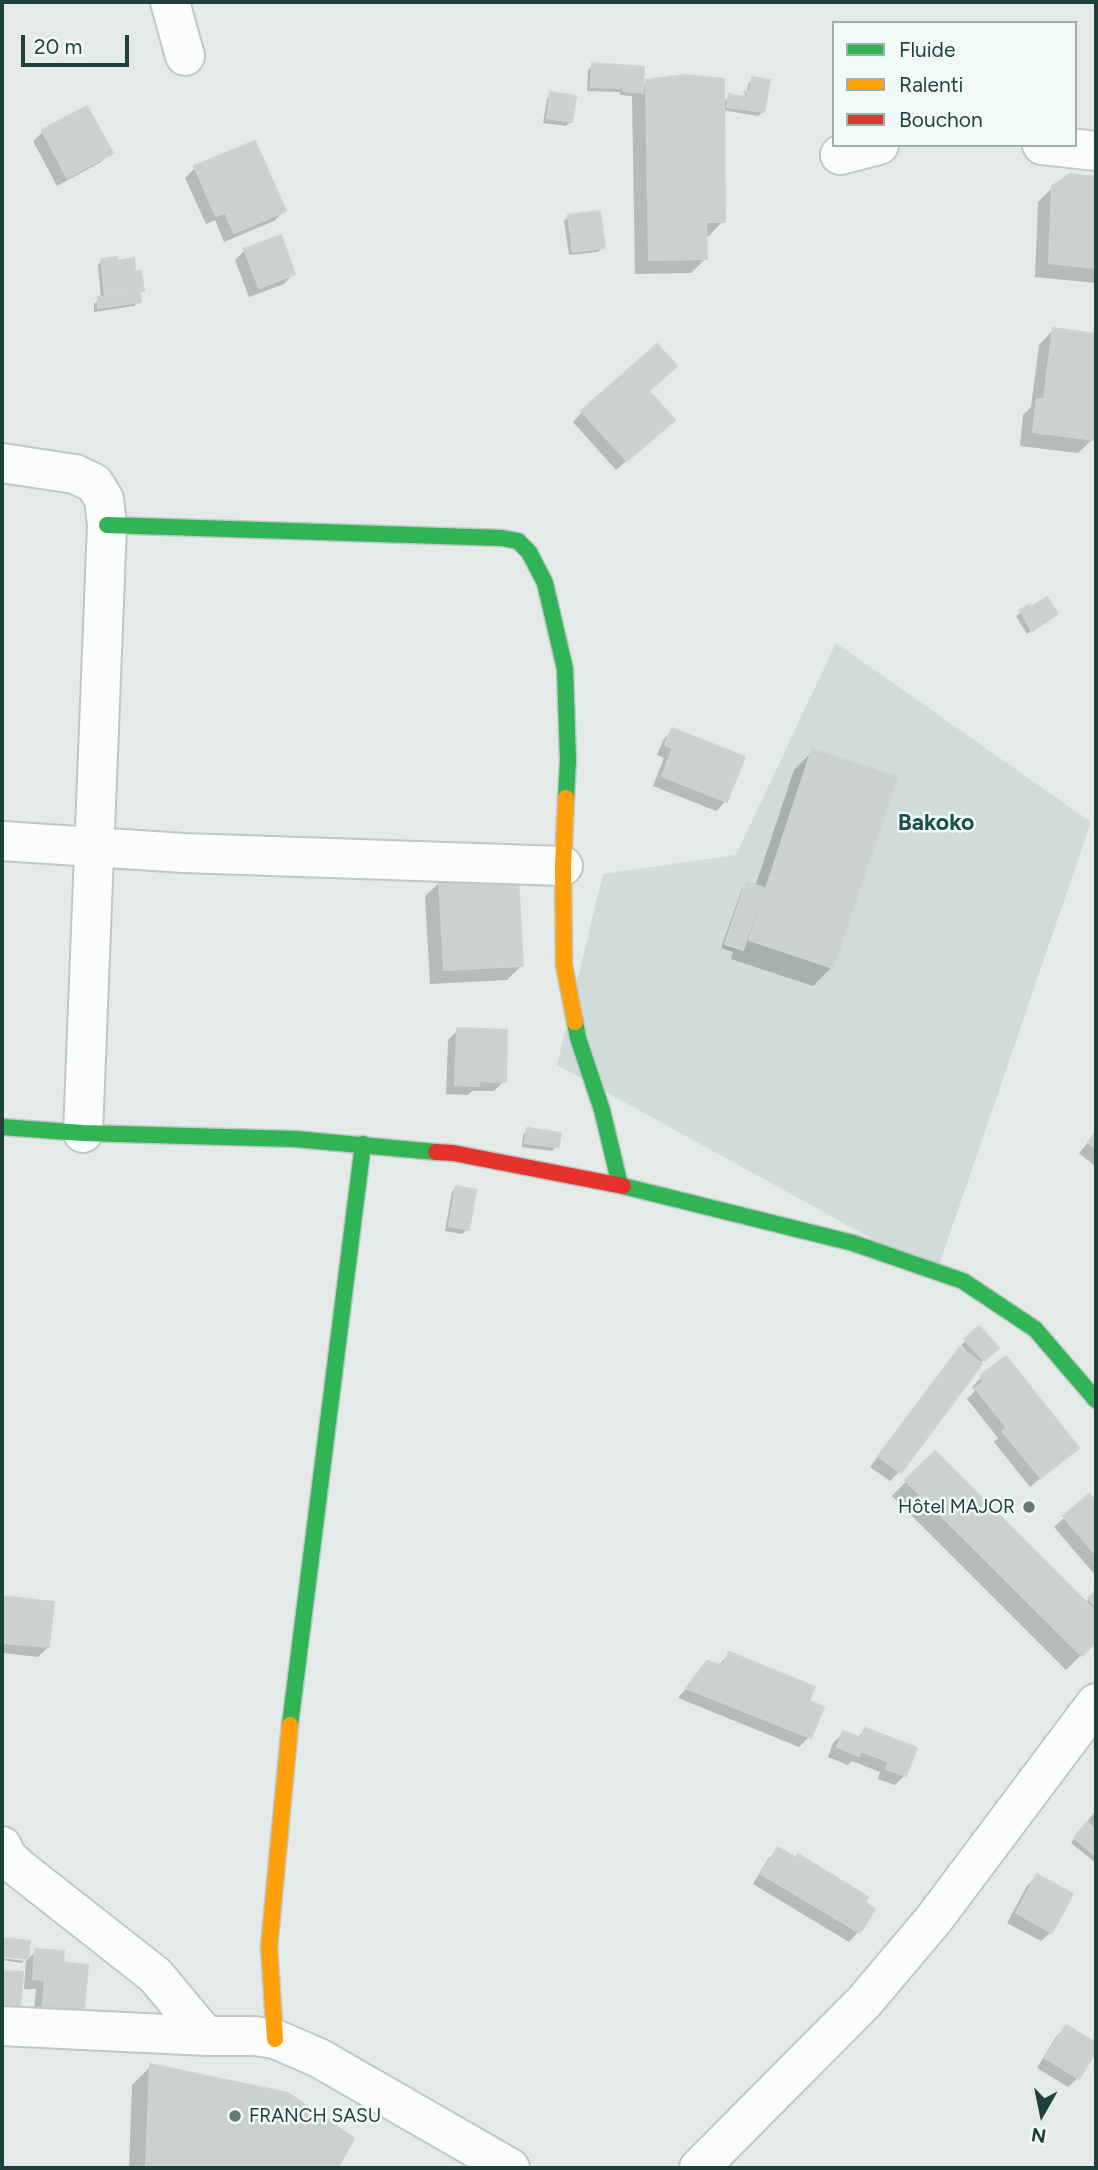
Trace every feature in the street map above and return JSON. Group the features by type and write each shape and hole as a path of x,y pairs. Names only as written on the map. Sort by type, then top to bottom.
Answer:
{"street":[{"path":"170,2 185,56"},
{"path":"840,155 870,147"},
{"path":"1060,147 1096,151"},
{"path":"2,463 75,474 94,483 104,499 107,525 83,1133"},
{"path":"107,525 502,538 518,541 529,552 545,583 565,668 568,760 563,866 564,965 578,1038 602,1110 620,1185"},
{"path":"2,841 95,848 563,866"},
{"path":"2,1127 83,1133 295,1139 363,1144 453,1153 620,1185 853,1243 963,1281 1035,1329 1096,1399"},
{"path":"275,2039 269,1947 285,1770 363,1144"},
{"path":"699,2168 864,2002 934,1919 1096,1703"},
{"path":"2,1846 6,1857 20,1869 155,1975 206,2036"},
{"path":"2,2026 275,2039 319,2058 510,2168"}],"shaded area":[{"path":"836,643 1091,822 936,1274 557,1065 603,874 736,855"}],"building":[{"path":"592,63 644,67 643,93 624,91 624,88 591,87"},
{"path":"684,75 724,79 725,222 706,222 707,259 649,260 646,80"},
{"path":"752,77 770,80 764,112 727,107 729,94 744,97 745,91 750,92"},
{"path":"550,92 576,96 572,122 547,118"},
{"path":"87,106 113,153 67,178 42,130"},
{"path":"255,141 286,211 234,233 225,212 216,216 194,166"},
{"path":"1070,174 1096,177 1096,268 1049,263 1052,186"},
{"path":"600,211 605,248 573,252 568,215"},
{"path":"281,235 295,274 259,288 244,249"},
{"path":"117,257 117,261 134,258 135,271 141,271 144,291 105,295 101,259"},
{"path":"140,294 141,302 98,308 98,297"},
{"path":"1053,328 1096,334 1095,440 1033,432 1037,399 1044,399"},
{"path":"657,344 677,366 649,391 675,420 627,461 581,411"},
{"path":"1047,597 1058,614 1032,631 1020,610"},
{"path":"672,728 745,757 727,802 662,776 673,748 665,745"},
{"path":"812,749 897,777 833,968 749,940"},
{"path":"518,876 523,966 444,970 439,880"},
{"path":"746,882 764,888 743,950 725,944"},
{"path":"457,1028 507,1030 506,1082 479,1081 479,1086 455,1085"},
{"path":"527,1128 561,1133 559,1147 525,1143"},
{"path":"1096,1132 1096,1149 1088,1142"},
{"path":"456,1186 476,1190 469,1230 449,1226"},
{"path":"979,1326 999,1348 984,1361 964,1339"},
{"path":"960,1347 982,1364 901,1473 878,1456"},
{"path":"1006,1356 1079,1448 1041,1478 1002,1431 1007,1428 975,1388 984,1381 980,1376"},
{"path":"935,1451 1096,1612 1096,1642 1082,1656 905,1480"},
{"path":"1089,1494 1096,1502 1096,1555 1063,1516"},
{"path":"1096,1591 1096,1607 1088,1598"},
{"path":"2,1596 54,1602 49,1647 2,1643"},
{"path":"729,1652 815,1687 809,1701 824,1707 811,1738 686,1688 707,1661 723,1666"},
{"path":"865,1728 917,1748 906,1776 886,1769 889,1762 861,1751 859,1756 837,1747 843,1731 861,1738"},
{"path":"1087,1822 1096,1830 1096,1856 1074,1838"},
{"path":"778,1847 796,1858 798,1854 868,1897 865,1902 875,1909 860,1933 761,1874"},
{"path":"1037,1874 1073,1894 1052,1933 1016,1913"},
{"path":"2,1938 30,1941 28,1959 2,1956"},
{"path":"35,1949 64,1951 63,1962 88,1965 82,2029 41,2025 45,1980 33,1979"},
{"path":"2,1971 23,1972 19,2023 2,2022"},
{"path":"1066,2025 1096,2043 1096,2051 1079,2079 1045,2058"},
{"name":"FRANCH SASU","path":"150,2064 288,2093 354,2138 338,2168 146,2168"}],"traffic: fast":[{"path":"107,525 502,538 518,541 529,552 545,583 565,669 568,760 566,798"},
{"path":"575,1022 602,1110 620,1185"},
{"path":"2,1127 83,1133 295,1139 436,1152"},
{"path":"290,1725 363,1144"},
{"path":"623,1186 853,1243 963,1281 1035,1329 1096,1400"}],"traffic: slow":[{"path":"566,798 563,866 564,965 575,1022"},
{"path":"275,2039 269,1947 290,1725"}],"traffic: jam":[{"path":"436,1152 623,1186"}],"place":[{"name":"Hôtel MAJOR","path":"1029,1507"},
{"name":"FRANCH SASU","path":"235,2116"}],"district":[{"name":"Bakoko","path":"936,823"}]}
